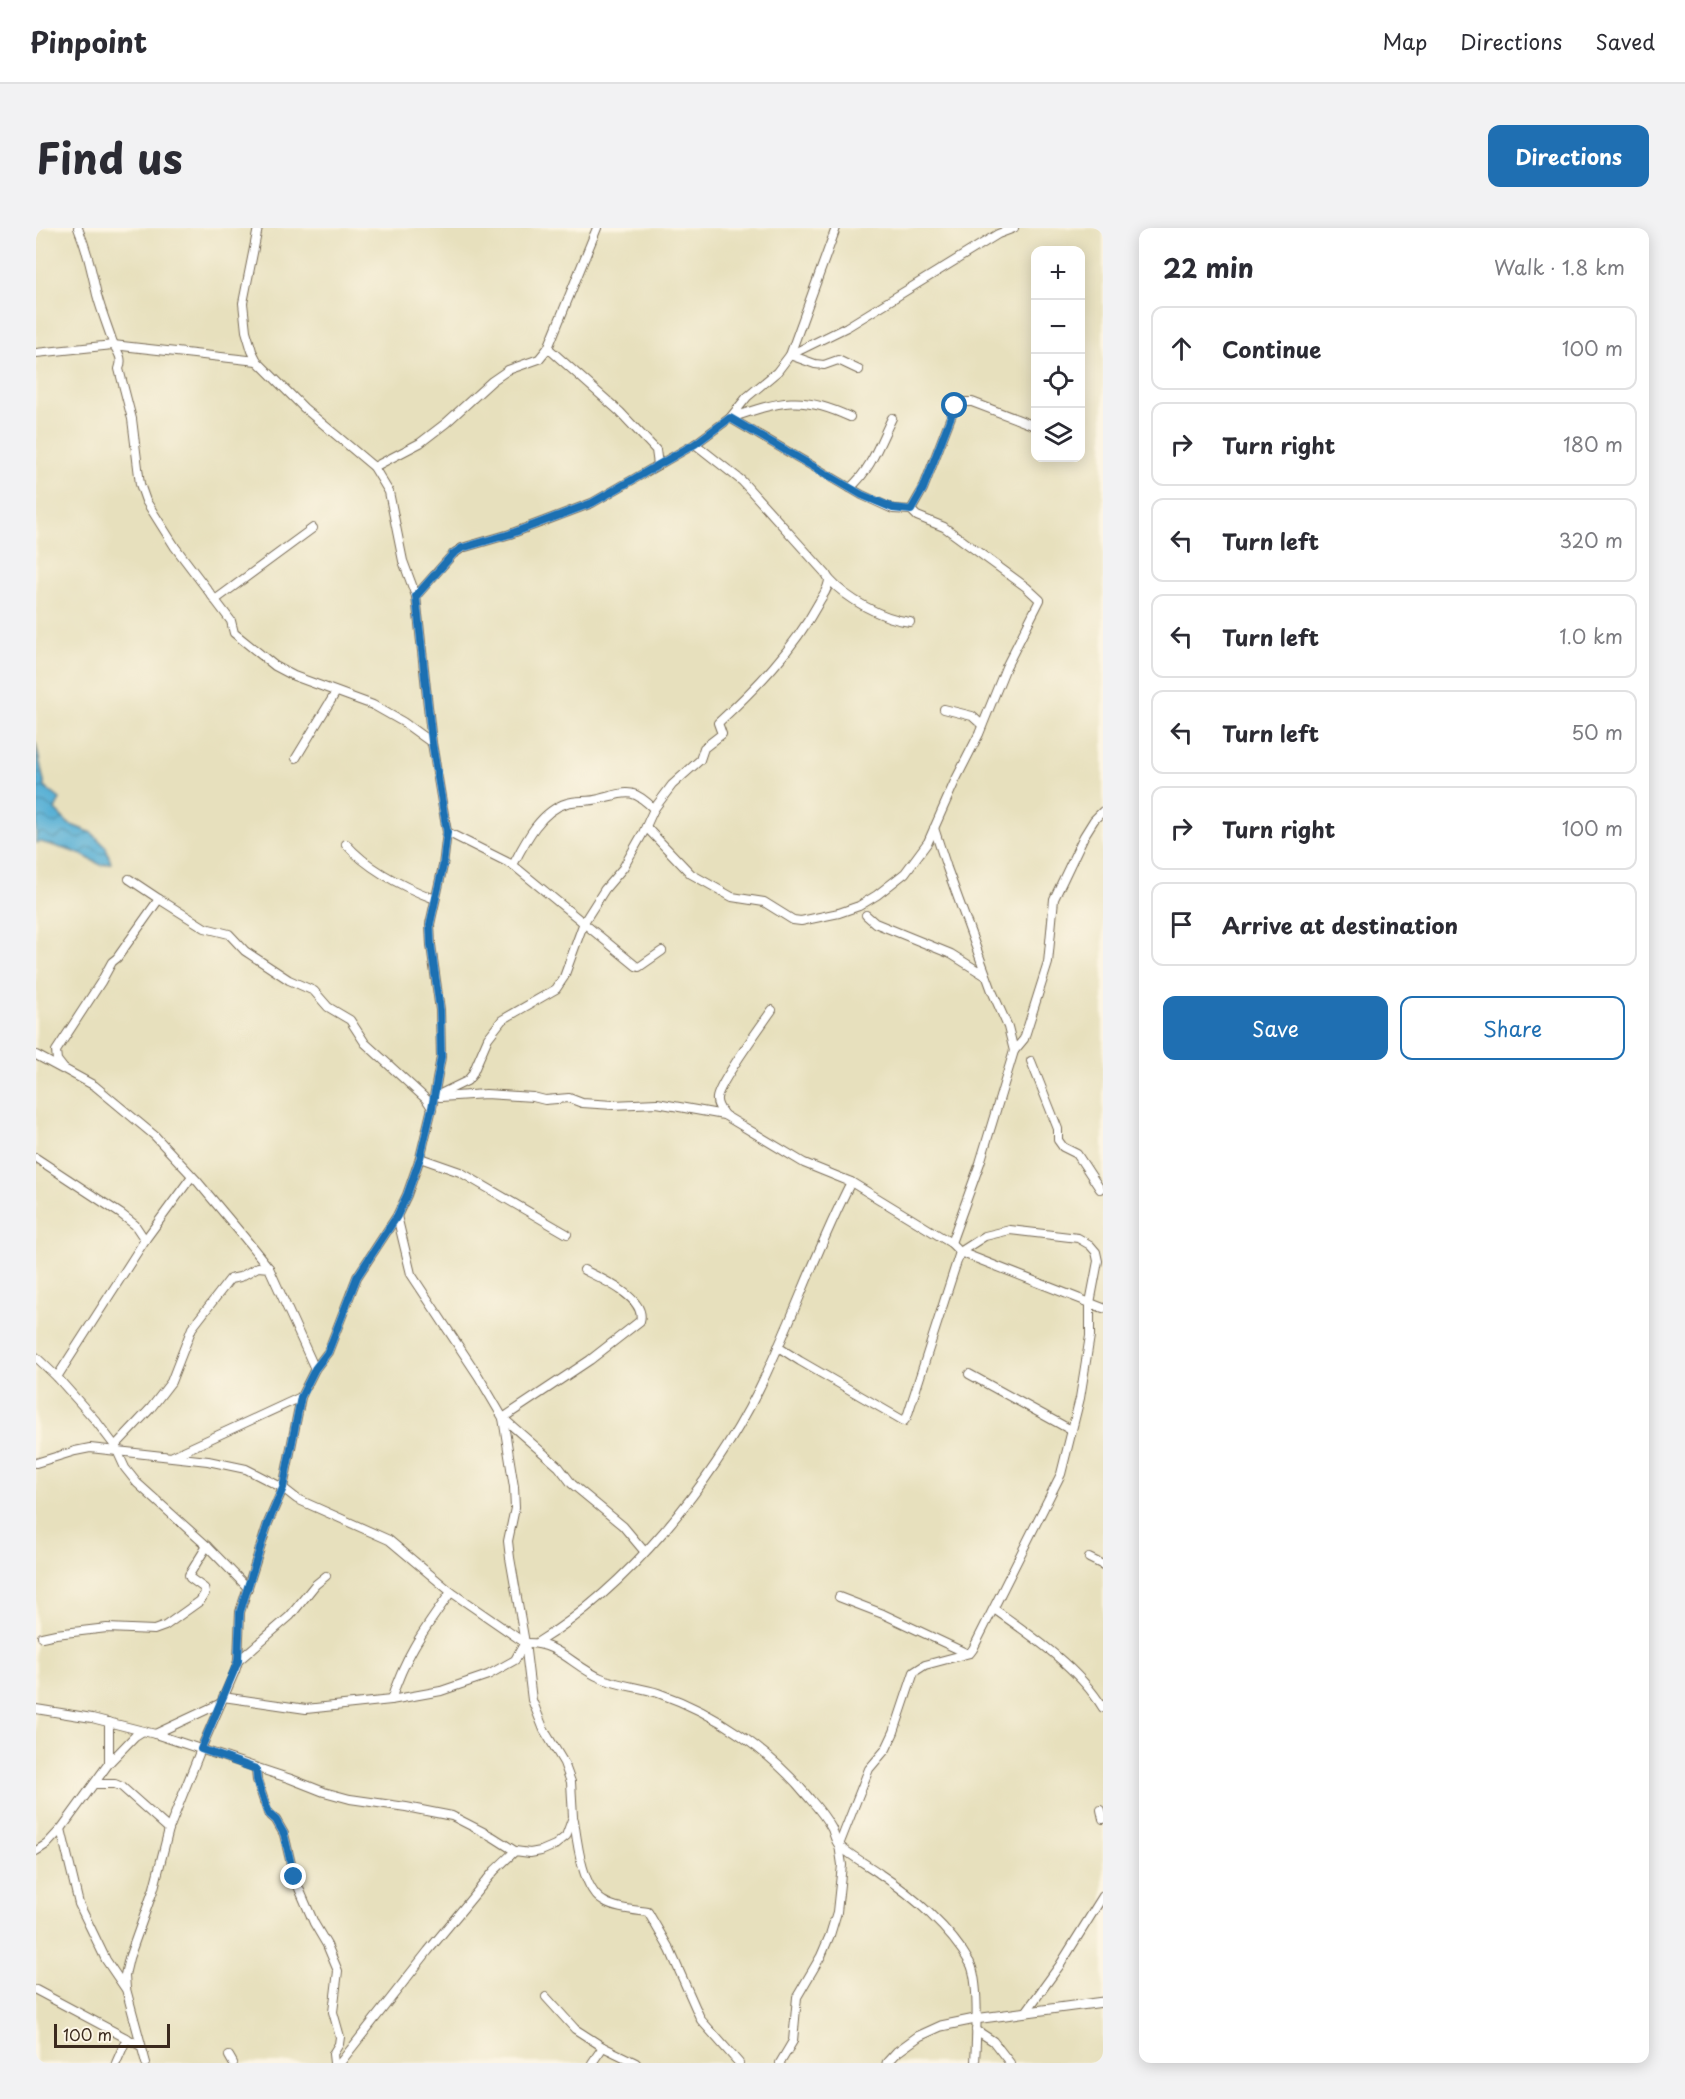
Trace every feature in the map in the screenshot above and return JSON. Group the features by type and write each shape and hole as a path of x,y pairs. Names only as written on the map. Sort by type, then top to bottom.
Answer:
{"street":[{"path":"78,228 88,254 97,296 113,345 122,361 119,369 132,419 140,484 146,501 175,547 231,621 234,633 275,666 294,676 374,705 432,742"},
{"path":"146,2063 126,1989 125,1975 129,1958 154,1888 169,1829 238,1661 240,1612 268,1523 283,1488 301,1397 315,1369 328,1352 357,1277 397,1216 407,1195 420,1158 441,1057 440,1010 430,924 443,866 447,832 432,742 416,596 402,561 389,492 374,467 304,408 257,361 246,331 243,303 258,228"},
{"path":"416,596 453,554 462,548 510,534 582,507 695,444 730,418 747,397 777,372 790,355 836,228"},
{"path":"790,355 847,327 999,234 1014,228"},
{"path":"374,467 420,443 508,370 539,359 549,348 596,230"},
{"path":"36,353 113,345 257,361"},
{"path":"549,348 620,412 656,450 658,465"},
{"path":"790,355 824,365 838,360 859,370"},
{"path":"730,418 772,405 796,401 822,405 850,417"},
{"path":"911,510 923,489 955,406 959,402 972,402 1031,424"},
{"path":"646,827 691,874 732,897 764,902 785,916 801,921 859,906 905,873 928,842 979,734 1006,667 1040,600 1026,587 952,533 917,516 911,510 893,508 850,488 730,418"},
{"path":"850,488 866,469 891,418"},
{"path":"695,444 742,481 836,587 864,607 909,622"},
{"path":"215,600 313,528"},
{"path":"434,1097 466,1081 472,1075 488,1038 502,1020 556,989 567,969 584,922 605,889 623,868 654,809 672,785 700,760 704,748 722,734 718,723 749,695 804,630 827,589 829,579"},
{"path":"296,758 336,692"},
{"path":"944,709 972,716 982,725"},
{"path":"513,865 524,843 537,825 546,815 566,803 592,801 631,792 644,799 654,809"},
{"path":"951,1243 980,1163 1014,1051 1024,1039 1048,963 1054,899 1084,836 1103,811"},
{"path":"934,828 986,976 1008,1027 1014,1051"},
{"path":"447,832 513,865 636,966 639,967 662,951"},
{"path":"346,844 357,857 374,869 435,899"},
{"path":"129,879 205,928 229,934 245,951 289,980 314,991 328,1007 350,1020 365,1043 426,1099 432,1108"},
{"path":"64,1069 57,1060 56,1051 112,962 159,898"},
{"path":"866,915 875,922 951,954 986,976"},
{"path":"772,1010 725,1080 716,1099 724,1115 804,1163 851,1182 951,1243 960,1252 1103,1308"},
{"path":"36,1055 95,1086 155,1136 192,1176 269,1268 315,1369"},
{"path":"1031,1061 1058,1129 1058,1140 1063,1147 1077,1154 1080,1162 1100,1189"},
{"path":"434,1097 486,1094 545,1100 569,1098 582,1103 613,1105 671,1104 685,1109 724,1115"},
{"path":"36,1158 121,1214 135,1225 145,1240"},
{"path":"420,1158 460,1172 567,1234"},
{"path":"57,1377 145,1240 192,1176"},
{"path":"538,1642 567,1625 598,1599 667,1526 713,1467 739,1427 778,1347 830,1224 851,1182"},
{"path":"397,1216 411,1274 479,1377 503,1418 559,1467 572,1484 623,1526 644,1551"},
{"path":"778,1347 900,1420 906,1420 960,1252 986,1236 1010,1230 1078,1238 1090,1245 1096,1252 1098,1261 1090,1303 1090,1336 1080,1398 1056,1487 970,1653 925,1665 914,1672 894,1732 886,1749 869,1769 839,1845"},
{"path":"117,1449 171,1382 192,1328 230,1279 240,1277 258,1267 269,1268"},
{"path":"503,1418 590,1360 640,1321 640,1311 636,1304 606,1281 584,1270"},
{"path":"36,1357 57,1377 117,1449 125,1468 137,1483 207,1546 248,1588"},
{"path":"969,1374 1071,1430"},
{"path":"172,1457 301,1397"},
{"path":"503,1418 515,1508 508,1541 525,1643 531,1700 544,1730 564,1763 571,1782 577,1847 590,1889 602,1901 648,1912 670,1950 701,2020 739,2063"},
{"path":"36,1463 90,1448 117,1449 208,1461 246,1470 283,1488 297,1499 389,1540 451,1592 525,1643 538,1642 556,1649 593,1675 610,1682 658,1693 706,1714 755,1745 791,1777 811,1799 832,1829 839,1845 842,1865 837,1912 821,1956 797,1997 793,2041 780,2063"},
{"path":"42,1637 107,1628 153,1629 165,1626 204,1596 204,1588 189,1575 207,1546"},
{"path":"1089,1558 1103,1565"},
{"path":"238,1661 290,1616 315,1585 326,1576"},
{"path":"392,1700 398,1677 411,1648 451,1592"},
{"path":"839,1597 883,1614 966,1653"},
{"path":"994,1609 1032,1635 1067,1665 1102,1702"},
{"path":"155,1734 222,1700 306,1709 392,1700 441,1691 488,1674 515,1660 525,1643"},
{"path":"36,1709 109,1722 155,1734 350,1799 452,1816 515,1851 530,1853 555,1845 566,1836 573,1816"},
{"path":"108,1763 109,1722"},
{"path":"36,1851 47,1844 61,1829 108,1763 143,1731"},
{"path":"256,1769 257,1780 268,1813 276,1820 284,1834 294,1877 338,1971 333,2012 340,2037 333,2054 334,2063"},
{"path":"94,1784 115,1784 122,1787 169,1829"},
{"path":"61,1829 79,1904 106,1960 126,1989"},
{"path":"839,1845 904,1890 961,1950 971,1966 974,1982 975,2063"},
{"path":"340,2063 428,1951 495,1870 515,1851"},
{"path":"1026,2012 1060,1965 1103,1896"},
{"path":"36,1990 141,2046"},
{"path":"546,1997 574,2029 603,2048 636,2063"},
{"path":"886,2063 919,2036 941,2025 1103,2002"},
{"path":"976,2031 993,2041 1010,2063"},
{"path":"116,2063 127,2038"},
{"path":"592,2063 603,2048"}],"water":[{"path":"36,743 45,787 60,799 55,810 69,824 92,833 106,847 111,863 101,865 78,853 41,842 36,843"}],"route":[{"path":"294,1877 284,1834 276,1820 268,1813 257,1780 256,1769 201,1749 238,1661 240,1612 268,1523 283,1488 301,1397 315,1369 328,1352 357,1277 397,1216 407,1195 420,1158 432,1108 441,1057 440,1010 430,924 443,866 447,832 432,742 416,596 453,554 462,548 555,519 592,503 695,444 730,418 862,495 893,508 911,510 923,489 955,406"}]}
